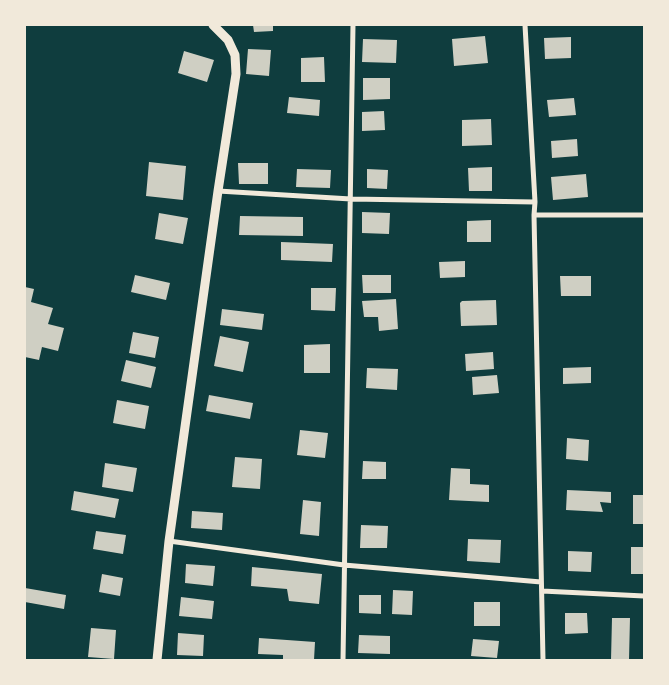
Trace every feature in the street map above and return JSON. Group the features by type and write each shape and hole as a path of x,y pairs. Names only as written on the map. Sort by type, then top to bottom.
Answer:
{"street":[{"path":"157,660 169,541 236,74 235,55 228,40 213,25"},
{"path":"343,660 353,25"},
{"path":"525,25 535,202 543,660"},
{"path":"218,191 351,199 535,202"},
{"path":"534,215 644,215"},
{"path":"169,541 344,565 541,582"},
{"path":"542,591 644,596"}],"building":[{"path":"253,25 273,25 273,31 254,32"},
{"path":"485,36 488,63 454,66 452,39"},
{"path":"571,37 571,58 545,59 544,38"},
{"path":"363,39 397,40 396,63 362,62"},
{"path":"248,49 271,50 269,76 246,74"},
{"path":"184,51 214,60 207,82 178,73"},
{"path":"324,57 325,82 301,82 301,58"},
{"path":"363,78 390,78 390,99 363,100"},
{"path":"289,97 320,100 319,116 287,113"},
{"path":"574,98 576,115 549,117 547,100"},
{"path":"384,111 385,130 362,131 362,112"},
{"path":"491,119 492,145 462,146 462,120"},
{"path":"577,139 578,156 552,158 551,141"},
{"path":"149,162 186,166 183,200 146,196"},
{"path":"238,163 268,163 268,184 239,184"},
{"path":"492,167 492,191 469,191 468,168"},
{"path":"297,169 331,170 330,188 296,187"},
{"path":"367,169 388,170 387,189 367,188"},
{"path":"586,174 588,197 553,200 551,177"},
{"path":"362,212 390,213 389,234 362,233"},
{"path":"159,213 188,218 183,244 155,239"},
{"path":"240,216 303,217 303,236 239,235"},
{"path":"491,220 491,242 467,242 467,221"},
{"path":"281,242 333,244 332,262 281,260"},
{"path":"465,261 465,277 440,278 439,262"},
{"path":"135,275 170,283 166,300 131,292"},
{"path":"362,275 391,275 391,293 363,293"},
{"path":"560,276 591,276 591,296 561,296"},
{"path":"25,287 34,289 31,302 53,308 48,324 64,328 58,351 42,347 39,360 25,357"},
{"path":"311,288 336,288 335,311 311,310"},
{"path":"396,299 398,329 379,331 378,317 364,317 362,301"},
{"path":"496,300 497,325 461,326 460,303 462,301"},
{"path":"222,309 264,314 262,330 220,325"},
{"path":"133,332 159,337 155,358 129,353"},
{"path":"220,336 249,342 243,372 214,366"},
{"path":"330,344 330,373 304,373 304,345"},
{"path":"493,352 494,369 466,371 465,354"},
{"path":"126,360 156,367 151,388 121,381"},
{"path":"591,367 591,383 563,384 563,368"},
{"path":"367,368 398,369 397,390 366,388"},
{"path":"497,375 499,393 473,395 472,377"},
{"path":"209,395 253,403 250,419 206,411"},
{"path":"117,400 149,406 145,429 113,423"},
{"path":"300,430 328,433 325,458 297,455"},
{"path":"567,438 589,440 588,461 566,459"},
{"path":"235,457 262,459 260,489 232,487"},
{"path":"363,461 386,462 386,479 362,479"},
{"path":"105,463 137,468 133,492 102,487"},
{"path":"451,468 470,469 470,484 489,485 489,502 449,500"},
{"path":"567,490 611,492 611,503 600,502 603,512 566,510"},
{"path":"74,491 119,499 115,518 71,510"},
{"path":"633,495 644,495 644,524 633,524"},
{"path":"303,500 321,502 319,536 300,534"},
{"path":"192,511 223,513 222,530 191,528"},
{"path":"361,525 388,526 387,548 360,548"},
{"path":"96,531 126,535 123,554 93,549"},
{"path":"468,539 501,540 500,563 467,561"},
{"path":"631,547 644,547 644,574 631,574"},
{"path":"568,551 592,552 591,572 568,571"},
{"path":"186,564 215,566 213,586 185,583"},
{"path":"252,567 322,574 319,604 289,601 287,589 251,586"},
{"path":"102,574 123,578 120,596 99,592"},
{"path":"25,588 66,595 64,609 25,602"},
{"path":"393,590 413,591 412,615 392,614"},
{"path":"359,595 381,595 381,614 359,613"},
{"path":"181,597 214,601 212,619 179,616"},
{"path":"474,602 500,602 500,626 474,626"},
{"path":"565,613 587,613 588,633 565,634"},
{"path":"612,618 630,618 629,660 611,660"},
{"path":"91,628 116,630 114,659 88,657"},
{"path":"178,633 204,635 203,656 177,655"},
{"path":"359,635 390,636 390,654 358,653"},
{"path":"259,638 315,642 314,660 283,660 283,655 258,654"},
{"path":"473,639 499,641 497,658 471,656"}]}
